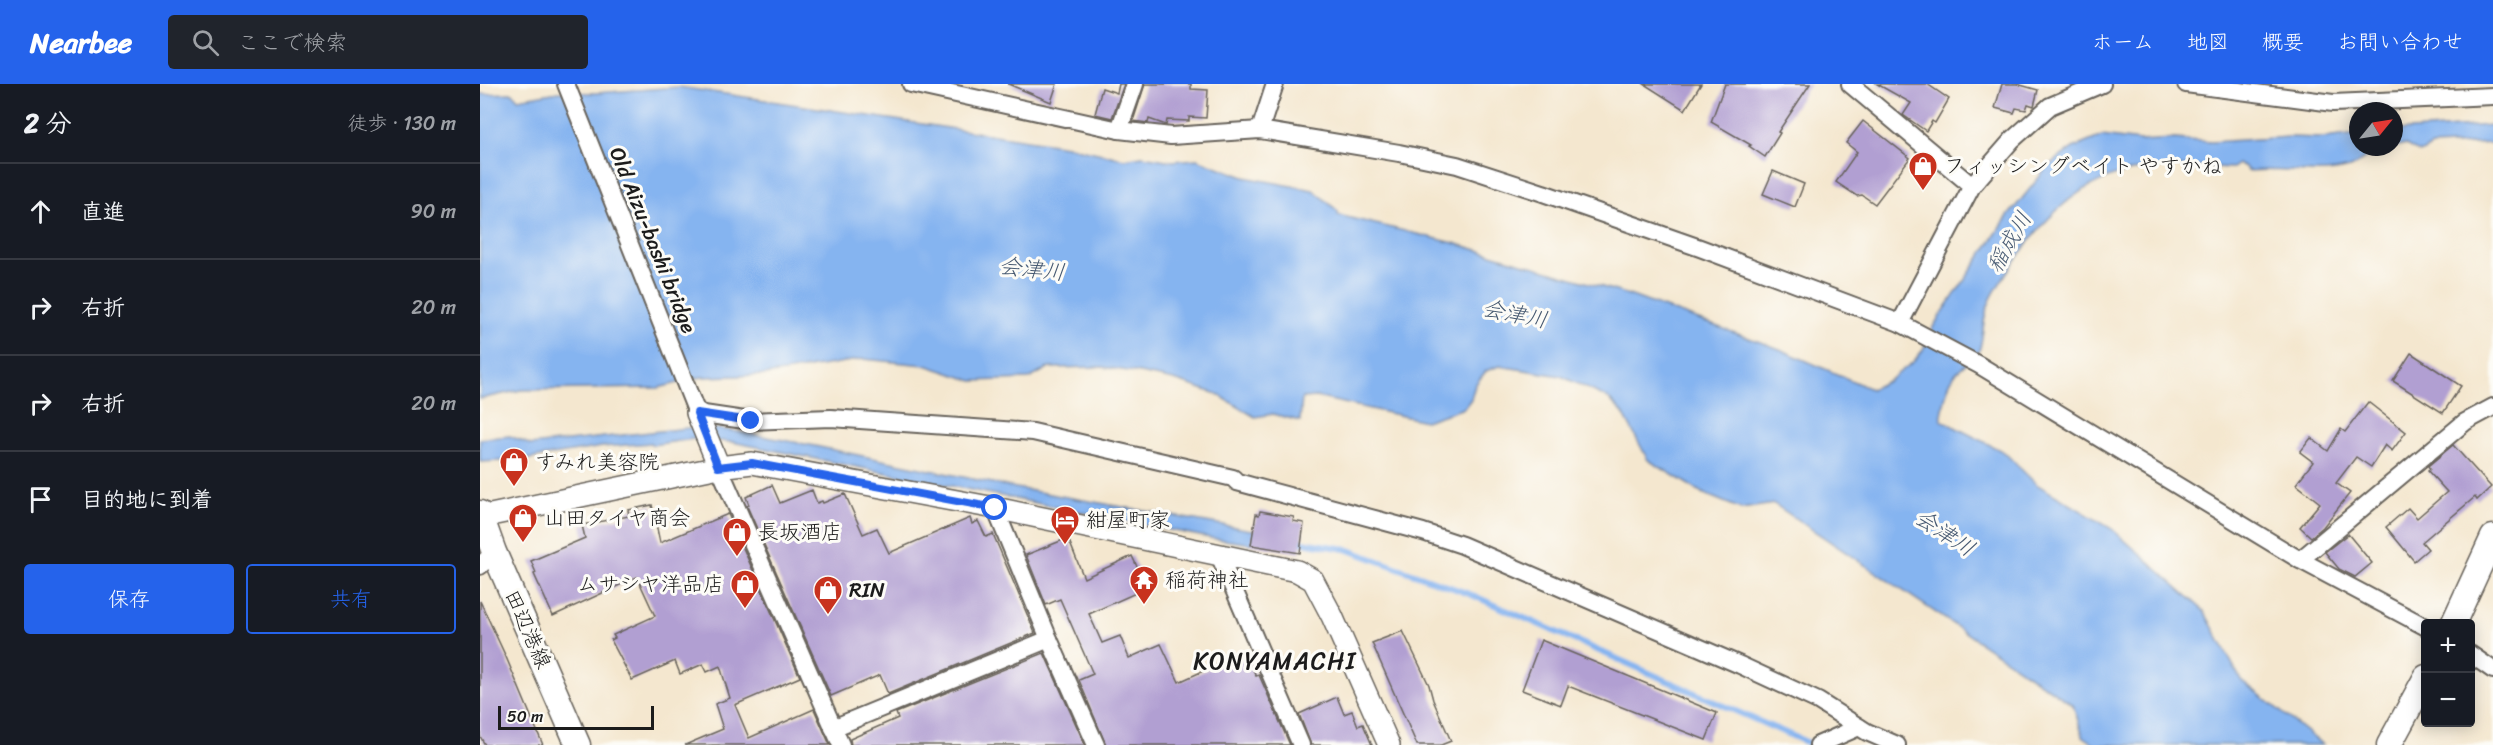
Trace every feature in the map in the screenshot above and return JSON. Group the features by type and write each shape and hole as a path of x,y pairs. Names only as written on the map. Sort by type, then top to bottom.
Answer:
{"main road":[{"name":"田辺港線","path":"480,516 487,559 579,745"},
{"path":"2455,619 2493,537"},
{"path":"2389,745 2421,686"}],"street":[{"name":"Old Aizu-bashi bridge","path":"567,84 697,413"},
{"path":"911,84 1119,130 1171,136 1260,130 1457,165 1700,248 1900,323 1979,365 2300,560 2421,624"},
{"path":"1119,130 1135,84"},
{"path":"1260,130 1275,84"},
{"path":"1850,84 1972,186"},
{"path":"1900,323 1972,186 2012,140 2050,106 2102,84"},
{"path":"2186,84 2333,103 2493,96"},
{"path":"2300,560 2465,422 2493,407"},
{"path":"841,745 718,467 697,413 751,421 831,418 1033,432 1233,478 1237,482 1423,532 1462,545 1740,665 1818,701 1859,727 1897,745"},
{"path":"480,516 718,467 752,463 995,508 1296,571 1313,580 1332,616 1389,745"},
{"path":"995,508 1096,745"},
{"path":"1219,555 1301,745"},
{"path":"833,728 1049,639"},
{"path":"2475,657 2493,670"},
{"path":"1818,745 1859,727"}],"water":[{"path":"679,87 1067,146 1124,159 1142,156 1172,161 1197,159 1244,177 1313,190 1338,211 1338,215 1454,243 1626,294 1777,348 1871,389 1888,381 1913,362 1923,350 1934,325 2008,216 2049,165 2073,148 2102,136 2139,141 2175,139 2211,142 2349,135 2349,156 2368,156 2346,169 2322,172 2248,171 2244,166 2238,164 2232,168 2140,169 2115,175 2091,185 2069,200 2047,221 2004,276 1986,311 1979,351 1959,370 1950,383 1941,420 2004,452 2036,484 2112,529 2204,611 2241,680 2323,745 2096,745 2083,736 2073,705 1774,504 1741,509 1702,493 1648,460 1623,413 1608,398 1561,376 1499,366 1486,371 1475,385 1471,399 1464,408 1425,421 1316,397 1302,398 1300,421 1273,414 1255,417 1217,394 1174,380 1102,367 1048,368 1029,379 973,381 925,365 863,359 765,375 702,377 658,388 521,390 480,399 480,94 513,93 518,99 558,92 595,93"},
{"path":"2493,125 2493,143 2432,146 2420,153 2403,146 2403,130"},
{"path":"697,427 728,430 810,445 1016,488 1257,531 1252,544 1210,538 732,442 693,439 652,445 651,443 602,447 522,460 480,462 480,439 510,436 531,445"}],"building":[{"path":"1008,84 1057,84 1051,102"},
{"path":"1119,84 1124,84 1112,118 1095,114 1102,88 1117,93"},
{"path":"1145,84 1191,84 1191,89 1208,90 1206,118 1189,117 1189,121 1167,120 1166,125 1149,119 1148,123 1133,121"},
{"path":"1644,84 1701,84 1685,110"},
{"path":"1725,84 1810,84 1778,132 1780,133 1765,157 1749,146 1751,145 1711,122"},
{"path":"1877,84 1927,84 1949,99 1935,123 1932,121 1926,131 1903,115 1911,103"},
{"path":"2002,84 2017,84 2038,90 2034,106 2028,104 2026,110 2016,108 2014,113 1995,108"},
{"path":"1863,121 1910,158 1875,204 1862,195 1857,196 1836,182 1857,152 1846,143"},
{"path":"1773,171 1804,184 1795,207 1763,194"},
{"path":"2411,353 2461,386 2443,413 2393,381"},
{"path":"2368,402 2406,432 2392,451 2385,445 2371,467 2356,457 2336,483 2350,493 2323,527 2311,537 2300,527 2320,503 2296,484 2313,462 2300,452 2311,438 2328,451 2341,429 2345,432"},
{"path":"2453,445 2491,487 2477,500 2475,497 2422,542 2428,549 2414,561 2386,527 2408,508 2417,518 2447,492 2428,471 2430,469 2428,466"},
{"path":"772,485 780,503 812,490 817,503 822,501 823,503 845,494 863,534 877,528 889,553 970,518 972,524 978,521 986,537 993,534 1035,633 888,694 880,675 831,696 747,506 749,505 746,497"},
{"path":"652,505 660,543 728,514 800,677 735,705 749,738 814,709 830,745 685,745 723,729 715,704 730,698 720,666 707,672 703,664 680,674 675,661 632,680 611,640 615,638 613,635 655,616 637,577 553,616 534,574 536,573 531,561 585,538 582,525 629,516 628,510"},
{"path":"1260,511 1294,517 1293,521 1304,523 1300,553 1251,545 1256,514 1259,515"},
{"path":"2348,534 2372,563 2355,577 2339,569 2325,552"},
{"path":"1068,538 1084,578 1132,556 1147,588 1089,614 1102,643 1120,636 1129,658 1161,644 1179,682 1245,652 1256,676 1259,675 1290,745 1106,745 1079,680 1093,674 1060,599 1046,605 1026,555"},
{"path":"480,601 543,745 485,745 480,736"},
{"path":"1403,631 1429,685 1451,741 1441,745 1417,745 1372,643"},
{"path":"1541,640 1717,713 1706,740 1568,686 1561,705 1522,690"},
{"path":"1044,653 1085,745 851,745 850,739 898,718 896,713"},
{"path":"1337,697 1344,714 1352,711 1358,726 1363,724 1372,745 1311,745 1299,714"}],"waterway":[{"path":"1296,541 1346,549 1472,595 1813,745"}],"place":[{"name":"フィッシングベイト やすかね","path":"1923,192"},
{"name":"すみれ美容院","path":"514,488"},
{"name":"山田タイヤ商会","path":"523,544"},
{"name":"紺屋町家","path":"1065,546"},
{"name":"長坂酒店","path":"737,558"},
{"name":"稲荷神社","path":"1144,606"},
{"name":"ムサシヤ洋品店","path":"745,610"},
{"name":"RIN","path":"828,616"}],"district":[{"name":"KONYAMACHI","path":"1275,661"}],"route":[{"path":"751,421 697,413 718,467 752,463 995,508"}],"water label":[{"name":"稲成川","path":"2009,242"},
{"name":"会津川","path":"1032,269"},
{"name":"会津川","path":"1515,314"},
{"name":"会津川","path":"1945,533"}]}
